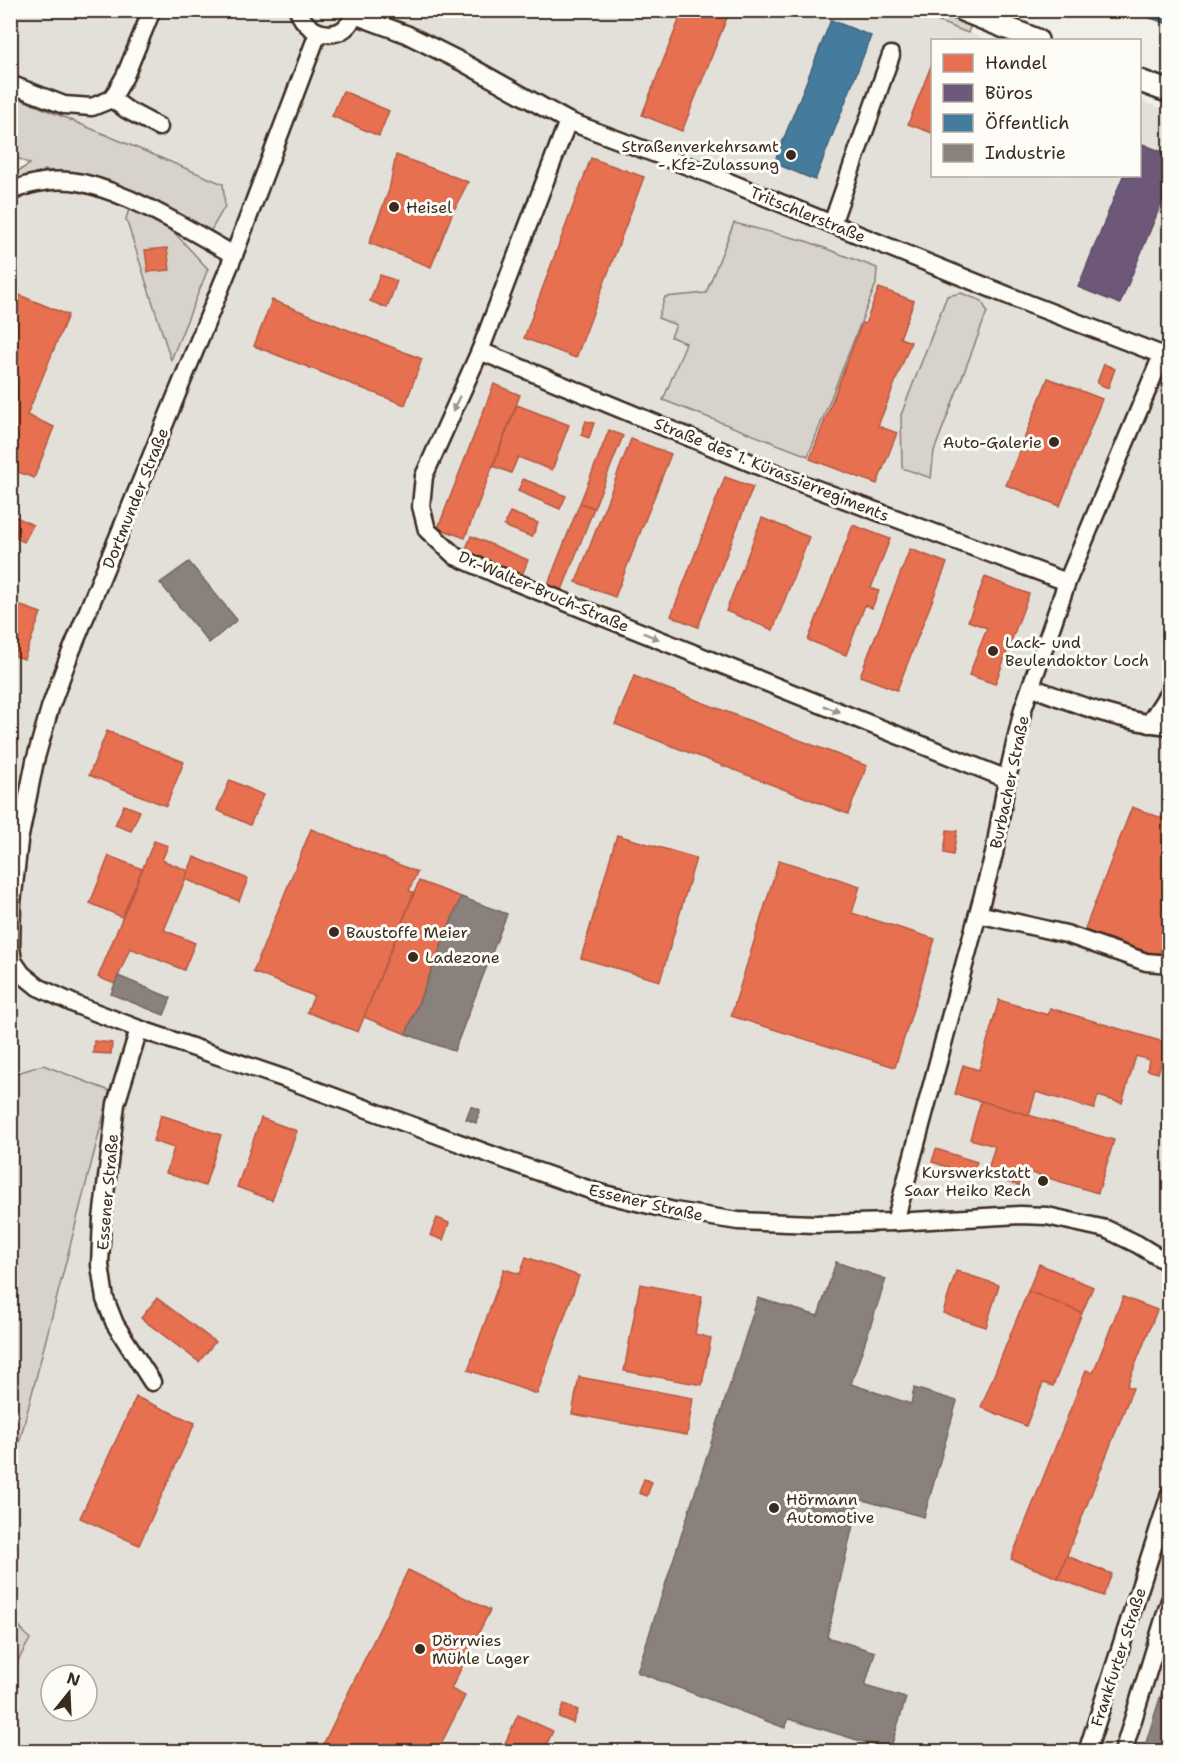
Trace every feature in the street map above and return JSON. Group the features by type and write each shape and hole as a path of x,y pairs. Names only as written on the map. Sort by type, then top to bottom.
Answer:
{"main road":[{"path":"962,10 988,15 1035,39"},
{"path":"1141,81 1170,92"}],"street":[{"path":"10,84 64,105 92,106 112,99 125,76 152,10"},
{"path":"298,10 302,21 309,28 318,33 327,34 343,29 355,13"},
{"name":"Tritschlerstraße","path":"355,13 464,63 568,121 709,174 1029,304 1166,356"},
{"name":"Dortmunder Straße","path":"22,974 13,961 11,947 12,903 19,841 35,760 50,708 234,255 318,33"},
{"path":"832,224 891,55"},
{"path":"112,99 159,127"},
{"name":"Dr.-Walter-Bruch-Straße","path":"568,121 480,351 424,476 421,506 427,530 455,556 498,575 1007,779"},
{"path":"10,192 17,188 49,181 82,183 113,193 150,210 234,255"},
{"name":"Straße des 1. Kürassierregiments","path":"480,351 795,481 1067,582"},
{"name":"Burbacher Straße","path":"895,1222 994,855 1007,779 1023,709 1067,582 1166,356"},
{"path":"1031,687 1101,714 1170,726"},
{"path":"1149,724 1170,691"},
{"path":"978,914 1066,934 1146,963 1170,964"},
{"name":"Essener Straße","path":"22,974 48,992 139,1029 283,1078 596,1192 674,1211 738,1221 814,1224 1020,1215 1047,1216 1106,1229 1170,1264"},
{"name":"Essener Straße","path":"139,1029 116,1104 102,1219 100,1265 105,1299 115,1324 152,1382"},
{"name":"Frankfurter Straße","path":"1087,1752 1170,1494"},
{"path":"1123,1752 1170,1600"}],"shaded area":[{"path":"11,11 911,11 985,39 931,39 931,177 1141,177 1141,100 1169,112 1169,1751 11,1751 11,1673 30,1639 11,1617 11,1475 110,1092 43,1065 11,1075 10,203 37,191 43,170 85,174 138,195 74,123 11,95"},
{"path":"911,11 976,11 968,33"},
{"path":"11,95 223,184 225,206 210,232 138,195 85,174 44,170 38,191 11,203 10,176 30,164 11,155"},
{"path":"129,209 173,231 208,269 171,360 126,219"},
{"path":"734,223 806,241 877,268 876,284 808,456 663,400 686,343 671,337 676,325 658,318 665,297 706,293"},
{"path":"961,293 982,301 987,312 934,451 931,478 902,468 901,415 947,296"},
{"path":"43,1065 110,1091 11,1475 11,1075"},
{"path":"11,1617 30,1639 11,1673"}],"building: Handel":[{"path":"683,10 730,10 682,131 642,115"},
{"path":"931,66 931,133 908,124"},
{"path":"343,91 389,111 379,136 332,116"},
{"path":"396,155 468,182 452,214 431,267 369,243 389,190"},
{"path":"591,158 644,177 576,358 524,338"},
{"path":"167,248 170,270 148,272 145,250"},
{"path":"380,275 397,281 387,308 370,301"},
{"path":"879,288 914,301 900,338 911,342 878,426 897,433 877,484 810,459 862,323 865,324"},
{"path":"12,292 68,315 27,415 54,427 34,478 10,469 10,297"},
{"path":"272,300 422,359 405,405 254,346"},
{"path":"1104,364 1115,369 1108,388 1097,383"},
{"name":"Auto-Galerie","path":"1048,378 1102,399 1060,506 1006,485"},
{"path":"494,384 520,395 465,538 438,528"},
{"path":"517,405 569,425 552,470 518,457 511,473 493,466"},
{"path":"586,421 594,423 589,438 581,435"},
{"path":"609,430 623,436 594,508 580,503"},
{"path":"631,439 671,454 615,597 576,582"},
{"path":"725,477 753,487 698,627 671,616"},
{"path":"523,479 566,496 560,509 518,491"},
{"path":"580,503 594,508 562,590 548,584"},
{"path":"510,512 538,523 532,537 504,526"},
{"path":"10,514 33,525 24,542 10,535"},
{"path":"762,518 809,537 773,630 726,611"},
{"path":"853,525 890,539 871,588 879,591 872,608 865,605 846,655 808,640"},
{"path":"471,536 528,560 522,575 465,551"},
{"path":"910,549 947,563 897,690 860,676"},
{"name":"Lack- und Beulendoktor Loch","path":"985,577 1029,594 995,684 969,675 987,628 968,621"},
{"path":"10,602 41,613 24,659 10,654"},
{"path":"634,676 867,766 848,814 615,724"},
{"path":"107,731 184,762 166,806 89,775"},
{"path":"230,780 263,795 250,825 217,810"},
{"path":"124,805 140,811 131,831 115,825"},
{"path":"1132,807 1170,821 1170,926 1157,959 1084,931"},
{"name":"Baustoffe Meier","path":"311,829 417,872 409,891 414,892 358,1032 307,1012 314,996 253,972"},
{"path":"947,830 957,831 953,855 944,853"},
{"path":"617,835 696,858 660,981 581,958"},
{"path":"154,841 168,846 162,860 189,871 164,930 195,943 184,970 130,948 115,984 98,977"},
{"path":"109,856 142,869 122,917 90,903"},
{"path":"194,857 248,879 239,901 185,879"},
{"path":"779,860 860,886 852,913 935,939 895,1067 731,1016"},
{"name":"Ladezone","path":"419,881 461,897 406,1034 364,1017"},
{"path":"999,1000 1048,1015 1050,1008 1167,1043 1158,1073 1147,1070 1149,1060 1136,1056 1122,1103 1098,1096 1094,1109 1036,1092 1029,1115 955,1094 963,1065 979,1070"},
{"path":"94,1041 112,1043 111,1054 93,1053"},
{"path":"981,1101 1114,1140 1098,1193 1025,1171 1021,1186 986,1176 995,1146 970,1139"},
{"path":"161,1115 221,1135 205,1186 166,1173 174,1148 153,1141"},
{"path":"261,1118 297,1131 272,1200 237,1187"},
{"path":"936,1149 977,1162 972,1175 932,1162"},
{"path":"437,1218 449,1223 443,1240 430,1235"},
{"path":"526,1257 579,1276 537,1394 468,1370 504,1269 520,1274"},
{"path":"1039,1264 1093,1287 1082,1313 1028,1291"},
{"path":"956,1271 999,1285 986,1327 943,1313"},
{"path":"640,1284 702,1296 695,1334 711,1338 702,1385 624,1371"},
{"path":"1028,1291 1082,1313 1053,1386 1043,1383 1026,1426 981,1407"},
{"path":"1123,1297 1157,1310 1127,1386 1133,1388 1058,1578 1011,1559 1086,1370 1093,1373"},
{"path":"157,1298 215,1342 199,1362 141,1318"},
{"path":"579,1377 693,1398 687,1435 572,1414"},
{"path":"136,1397 195,1423 139,1545 80,1518"},
{"path":"644,1479 652,1482 647,1496 639,1493"},
{"path":"1067,1556 1112,1574 1103,1596 1058,1578"},
{"name":"Dörrwies Mühle Lager","path":"408,1570 490,1610 451,1689 465,1696 437,1752 331,1752 322,1747"},
{"path":"564,1704 578,1710 573,1723 559,1717"},
{"path":"518,1715 553,1731 543,1752 501,1752"}],"building: Büros":[{"path":"1141,143 1170,155 1170,182 1120,304 1078,287 1123,177 1141,177"}],"building: Öffentlich":[{"path":"1151,10 1170,10 1170,25 1148,17"},
{"path":"831,20 871,36 815,180 774,163"}],"building: Industrie":[{"path":"189,562 237,620 209,643 160,583"},
{"path":"461,897 507,914 454,1051 406,1034"},
{"path":"118,976 171,998 164,1015 111,994"},
{"path":"471,1106 480,1110 476,1123 466,1119"},
{"name":"Hörmann Automotive","path":"836,1262 886,1279 851,1384 911,1404 914,1388 957,1401 924,1517 859,1499 827,1637 875,1652 865,1686 906,1698 890,1750 789,1719 785,1728 637,1672 758,1298 818,1316"},
{"path":"1170,1666 1170,1752 1143,1752"}],"place":[{"name":"Straßenverkehrsamt - Kfz-Zulassung","path":"791,155"},
{"name":"Heisel","path":"394,207"},
{"name":"Auto-Galerie","path":"1054,442"},
{"name":"Lack- und Beulendoktor Loch","path":"993,651"},
{"name":"Baustoffe Meier","path":"334,932"},
{"name":"Ladezone","path":"413,957"},
{"name":"Kurswerkstatt Saar Heiko Rech","path":"1043,1181"},
{"name":"Hörmann Automotive","path":"774,1508"},
{"name":"Dörrwies Mühle Lager","path":"420,1649"}]}
